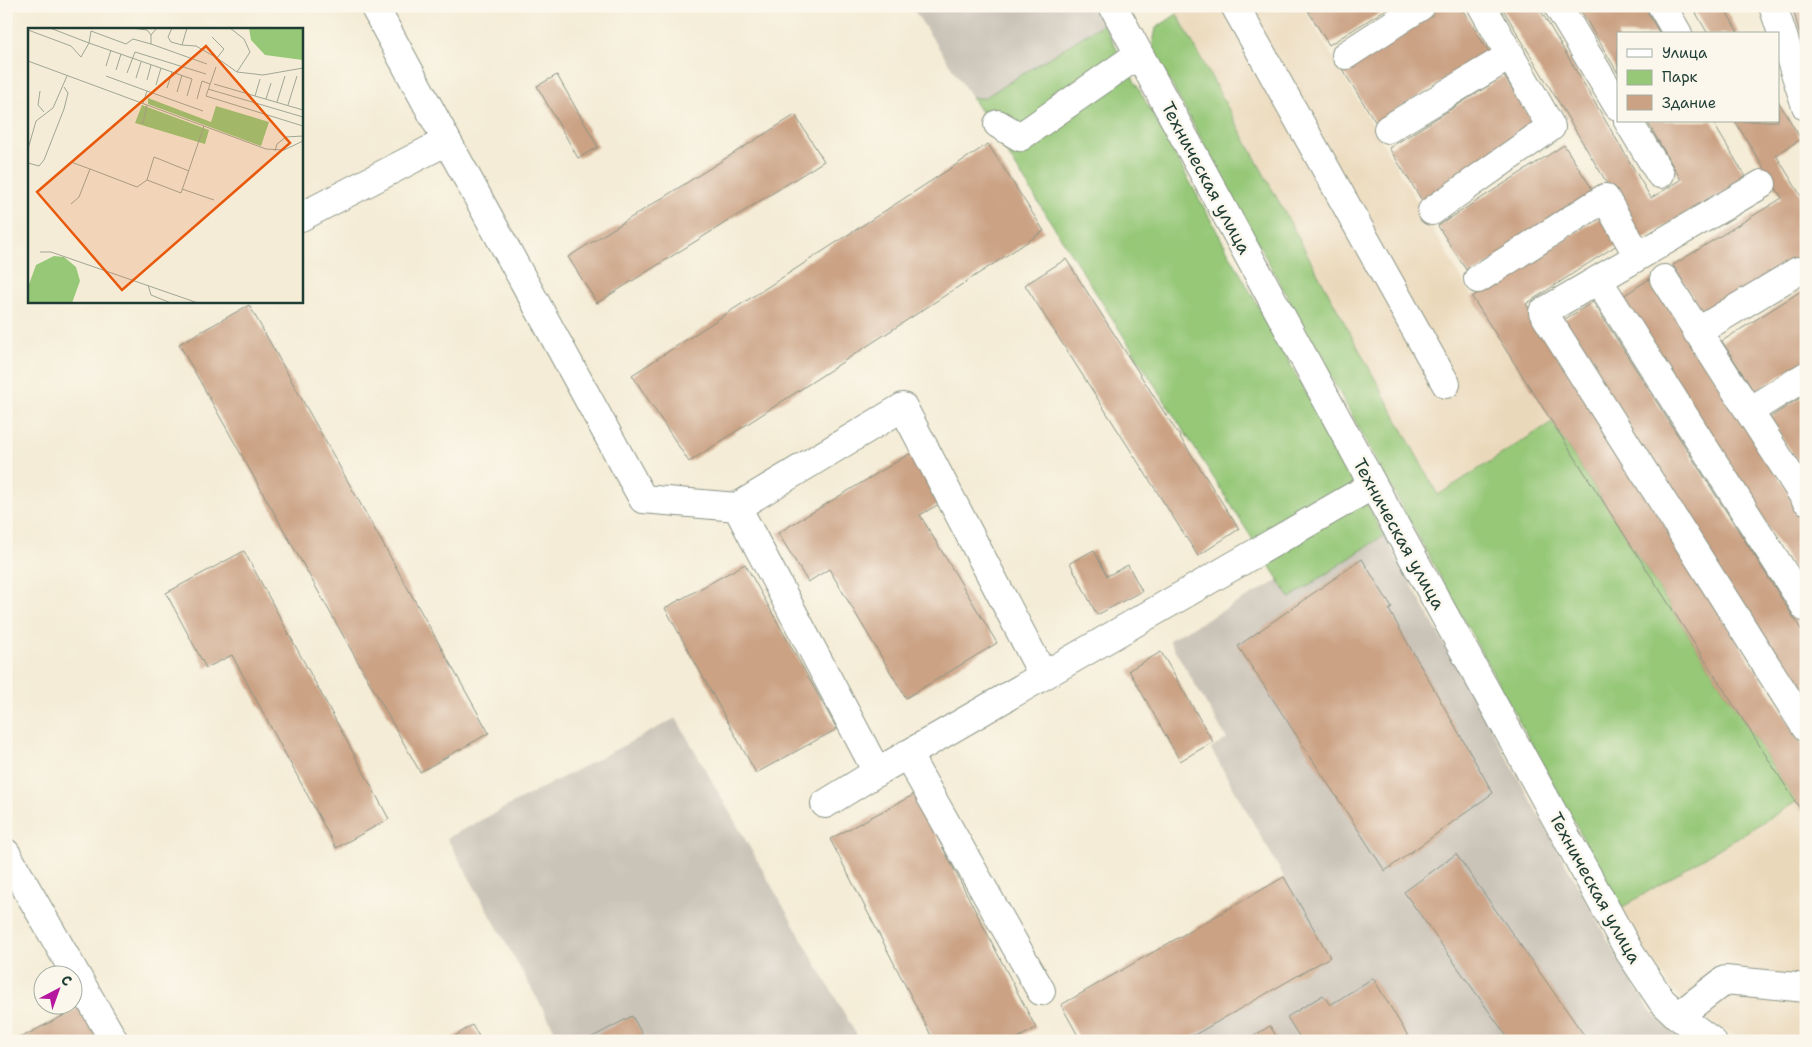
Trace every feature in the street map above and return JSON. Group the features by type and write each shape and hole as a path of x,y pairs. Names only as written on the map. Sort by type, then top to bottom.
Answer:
{"street":[{"path":"374,6 643,499 737,507 903,407 1043,675"},
{"path":"1235,6 1446,384"},
{"path":"1346,55 1421,6"},
{"path":"1432,210 1551,127 1482,6"},
{"path":"1558,6 1617,104"},
{"path":"1662,6 1677,32"},
{"path":"1773,6 1806,106"},
{"name":"Техническая улица","path":"1123,10 1139,54 1630,953 1662,1002 1712,1041"},
{"path":"998,124 1020,137 1139,54"},
{"path":"1388,129 1511,55"},
{"path":"1629,122 1660,174"},
{"path":"302,216 447,141"},
{"path":"1762,184 1544,312 1806,728"},
{"path":"1478,279 1605,198 1638,256"},
{"path":"1697,332 1798,271"},
{"path":"1664,279 1749,411 1804,491"},
{"path":"1598,280 1806,608"},
{"path":"1749,411 1806,376"},
{"path":"825,804 1043,675 1373,485"},
{"path":"737,507 877,772"},
{"path":"908,754 1041,991"},
{"path":"6,852 114,1041"},
{"path":"1678,1016 1725,980 1806,988"}],"shaded area":[{"path":"911,6 1093,6 1103,24 984,99 972,98"},
{"path":"1173,6 1303,6 1472,297 1552,422 1438,495"},
{"path":"1384,535 1620,962 1652,1013 1684,1041 1184,1041 1330,957 1211,749 1227,739 1169,640 1279,580 1290,598"},
{"path":"676,718 860,1041 646,1041 632,1016 585,1041 561,1041 447,838"},
{"path":"1796,802 1806,818 1806,1041 1745,1041 1706,1020 1676,995 1642,947 1621,908"}],"green space":[{"path":"1177,14 1438,495 1552,422 1796,802 1621,908 1152,49 1156,28"},
{"path":"1103,24 1384,535 1290,598 972,98 984,98"}],"building":[{"path":"1305,6 1391,6 1329,45"},
{"path":"1443,6 1460,6 1489,52 1376,123 1342,69"},
{"path":"1501,6 1538,6 1651,198 1681,180 1648,122 1713,122 1747,179 1641,240"},
{"path":"1578,6 1644,6 1659,32 1617,32 1617,71"},
{"path":"1692,6 1735,6 1726,11 1738,32 1707,32"},
{"path":"1792,6 1806,6 1806,51 1805,51"},
{"path":"557,75 598,147 578,158 537,86"},
{"path":"1504,76 1538,130 1423,202 1389,148"},
{"path":"1780,104 1801,139 1776,155 1806,204 1806,218 1803,220 1806,225 1806,254 1704,316 1673,265 1782,198 1736,122 1780,122"},
{"path":"795,115 824,161 597,303 568,257"},
{"path":"988,144 1044,231 689,462 632,375"},
{"path":"1564,145 1596,195 1470,276 1438,226"},
{"path":"1606,214 1623,241 1526,304 1806,750 1806,818 1472,297"},
{"path":"1066,259 1239,529 1198,556 1025,285"},
{"path":"1651,278 1806,520 1806,587 1620,298"},
{"path":"1806,288 1806,360 1754,392 1722,341"},
{"path":"1593,302 1806,637 1806,708 1560,322"},
{"path":"249,305 489,733 420,772 179,344"},
{"path":"1806,394 1806,471 1805,472 1769,418"},
{"path":"911,453 941,503 920,515 997,643 906,698 829,569 808,582 778,533"},
{"path":"1094,550 1107,576 1128,565 1142,591 1097,615 1070,563"},
{"path":"244,551 389,819 336,848 232,655 206,668 166,593"},
{"path":"1362,559 1392,608 1389,610 1493,793 1385,871 1238,646"},
{"path":"745,564 837,729 756,773 665,608"},
{"path":"1161,652 1213,742 1180,761 1129,670"},
{"path":"915,794 1036,1028 1012,1041 934,1041 830,839"},
{"path":"1456,854 1584,1035 1576,1041 1510,1041 1404,892"},
{"path":"1284,877 1330,957 1184,1041 1081,1041 1061,1005"},
{"path":"1373,978 1411,1041 1302,1041 1287,1017 1323,995 1330,1005"},
{"path":"84,1005 104,1041 14,1041 66,1014 82,1014 82,1006"},
{"path":"632,1016 646,1041 585,1041"},
{"path":"472,1025 482,1041 448,1041"},
{"path":"1270,1026 1279,1041 1245,1041"}]}
